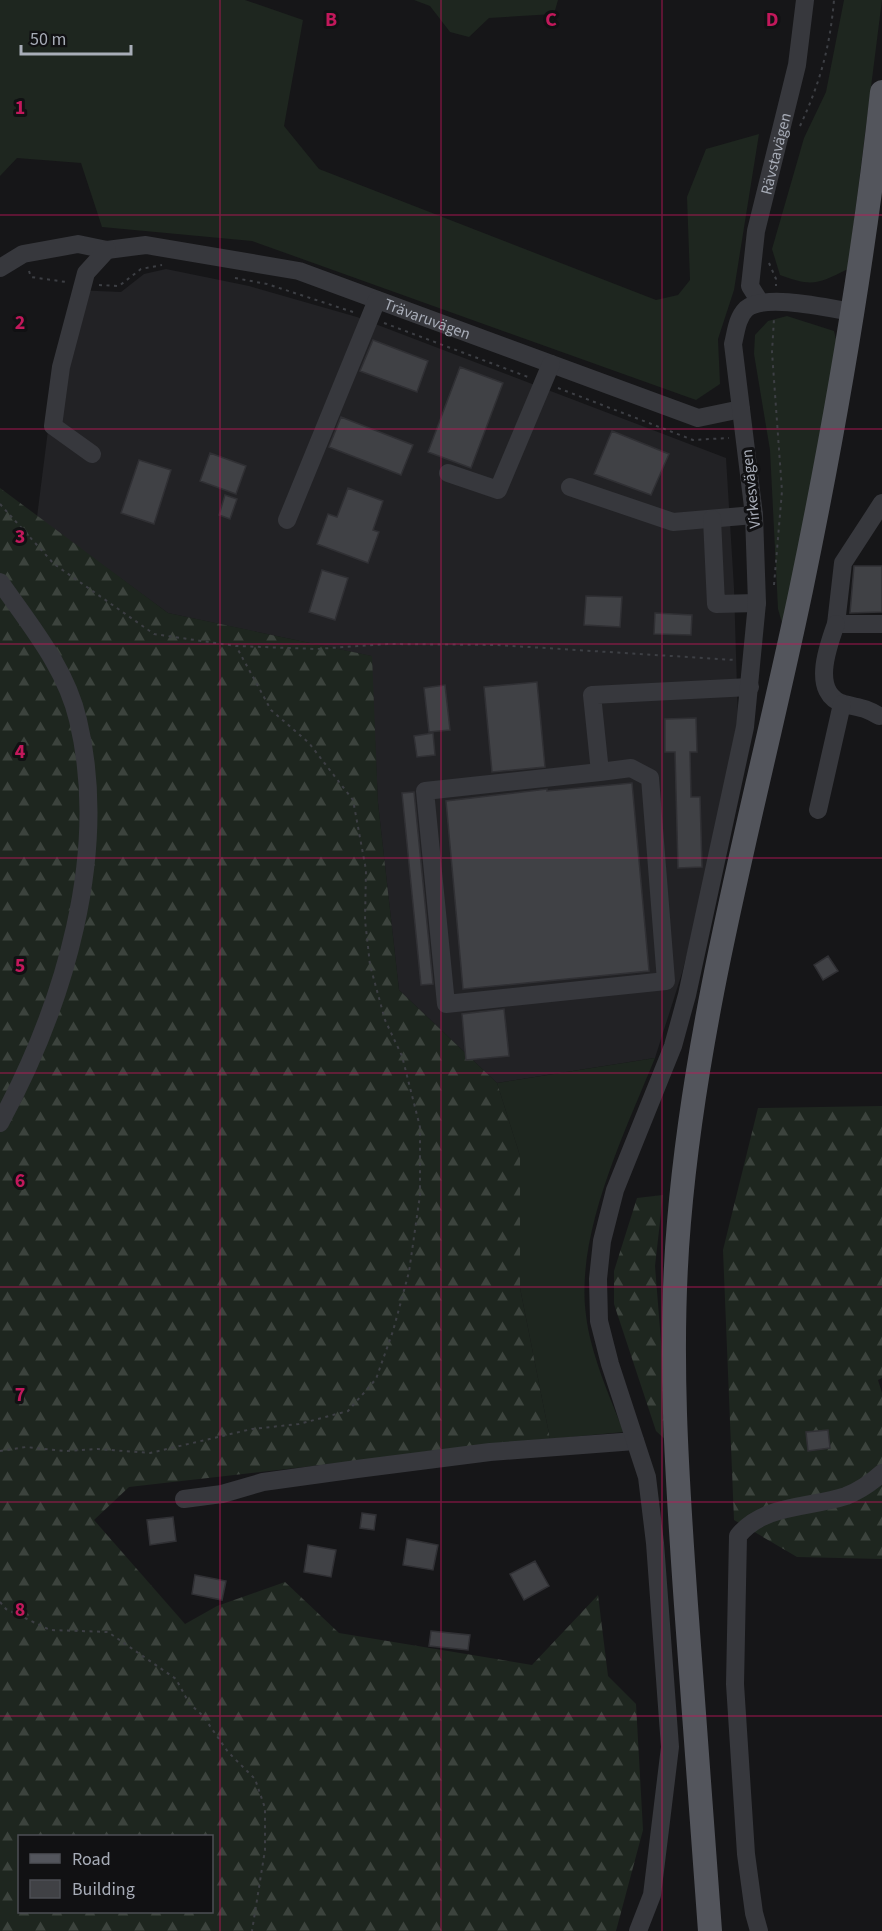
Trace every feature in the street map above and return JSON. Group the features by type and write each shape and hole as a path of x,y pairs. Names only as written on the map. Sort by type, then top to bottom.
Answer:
{"main road":[{"path":"710,1931 682,1542 674,1389 674,1306 679,1221 702,1041 721,939 801,589 852,312 878,162 882,92"}],"street":[{"name":"Rävstavägen","path":"768,302 750,286 756,231 797,65 805,0"},
{"name":"Trävaruvägen","path":"0,268 23,254 78,244 106,250 146,244 299,271 698,418 741,409"},
{"path":"92,454 53,426 61,367 86,273 106,250"},
{"path":"287,520 377,300"},
{"path":"768,302 852,312"},
{"name":"Virkesvägen","path":"638,1931 652,1895 670,1747 655,1543 647,1477 599,1321 602,1241 615,1190 674,1046 745,727 757,603 754,515 733,344 738,322 747,309 768,302"},
{"path":"448,473 498,490 551,364"},
{"path":"570,487 673,522 754,515"},
{"path":"879,716 865,707 842,704 831,694 825,685 824,656 836,624 843,563 882,503"},
{"path":"712,519 716,604 757,603"},
{"path":"0,582 56,664 78,719 86,777 88,845 80,912 63,972 41,1033 0,1123"},
{"path":"836,624 882,624"},
{"path":"600,772 592,695 750,687"},
{"path":"818,810 842,704"},
{"path":"631,768 650,778 666,981 447,1004 425,791 600,772 631,768"},
{"path":"184,1499 222,1494 263,1482 357,1469 490,1452 635,1441"},
{"path":"759,1931 754,1913 746,1854 735,1684 738,1536 747,1524 767,1514 847,1496 882,1473"}],"path":[{"path":"798,130 818,87 831,28 834,0"},
{"path":"766,256 776,279 768,302 782,491 773,588"},
{"path":"0,504 54,564 154,634 236,646 316,649 388,644 497,645 752,660"},
{"path":"0,1451 26,1447 65,1451 98,1449 150,1453 252,1429 299,1424 348,1411 376,1379 393,1331 409,1272 420,1195 420,1127 402,1056 385,1020 370,965 365,920 366,870 354,800 309,743 271,710 236,646"},
{"path":"0,1602 6,1609 50,1630 108,1632 176,1679 189,1703 203,1716 228,1752 255,1779 265,1808 264,1850 252,1931"}],"shaded area":[{"path":"166,269 249,286 357,317 726,458 734,588 738,721 709,871 682,973 655,1058 497,1083 399,990 378,803 371,656 168,613 37,517 56,367 74,290 121,292 144,274"}],"green space":[{"path":"0,0 245,0 303,20 284,126 319,169 656,300 678,295 690,280 687,197 706,149 759,134 734,290 718,339 720,384 696,400 252,241 102,227 81,163 17,158 0,176"},
{"path":"414,0 558,0 554,14 489,18 469,37 450,32 430,6"},
{"path":"844,0 882,0 848,269 822,281 800,281 780,275 772,249 804,138 826,92"},
{"path":"787,316 834,331 837,343 785,633 778,609 770,450 754,354 755,335 768,321"},
{"path":"0,488 168,613 372,656 378,803 399,990 497,1083 520,1156 520,1288 550,1439 129,1487 94,1520 185,1624 217,1606 285,1582 339,1633 532,1665 598,1595 608,1676 636,1704 643,1830 616,1931 0,1931"},
{"path":"655,1058 605,1184 588,1251 585,1284 588,1329 601,1375 624,1432 550,1439 520,1288 520,1156 497,1083"},
{"path":"882,1106 882,1378 878,1380 882,1393 882,1559 797,1557 734,1520 723,1250 758,1108"},
{"path":"663,1195 655,1266 669,1443 656,1431 614,1304 614,1271 637,1198"}],"building":[{"path":"373,340 428,361 417,392 360,371"},
{"path":"460,367 503,383 471,468 428,452"},
{"path":"341,417 413,445 401,475 329,447"},
{"path":"612,431 669,454 651,495 594,474"},
{"path":"210,453 246,466 236,494 200,481"},
{"path":"139,460 171,470 154,524 121,513"},
{"path":"348,488 383,501 373,530 379,532 368,563 317,544 328,514 337,517"},
{"path":"225,495 237,499 230,519 219,515"},
{"path":"854,566 882,566 882,612 850,613"},
{"path":"322,570 348,578 335,620 309,612"},
{"path":"586,596 622,597 620,627 584,625"},
{"path":"655,613 692,615 691,635 654,634"},
{"path":"537,682 545,767 492,772 484,687"},
{"path":"445,685 450,730 429,732 424,688"},
{"path":"696,718 697,752 690,752 691,797 700,797 702,867 678,868 675,752 665,752 665,719"},
{"path":"433,733 435,755 417,757 414,736"},
{"path":"632,783 649,971 463,989 446,801 547,789 547,791"},
{"path":"414,792 433,984 421,985 402,793"},
{"path":"828,956 838,971 823,980 814,965"},
{"path":"504,1009 509,1056 466,1060 462,1014"},
{"path":"828,1430 830,1448 808,1451 806,1432"},
{"path":"362,1513 376,1515 374,1530 360,1528"},
{"path":"173,1517 176,1541 150,1545 147,1520"},
{"path":"407,1539 438,1545 433,1570 403,1565"},
{"path":"308,1545 336,1550 331,1577 304,1572"},
{"path":"535,1561 549,1586 524,1600 510,1574"},
{"path":"195,1575 226,1581 222,1600 192,1594"},
{"path":"431,1631 470,1635 468,1650 429,1646"}]}
